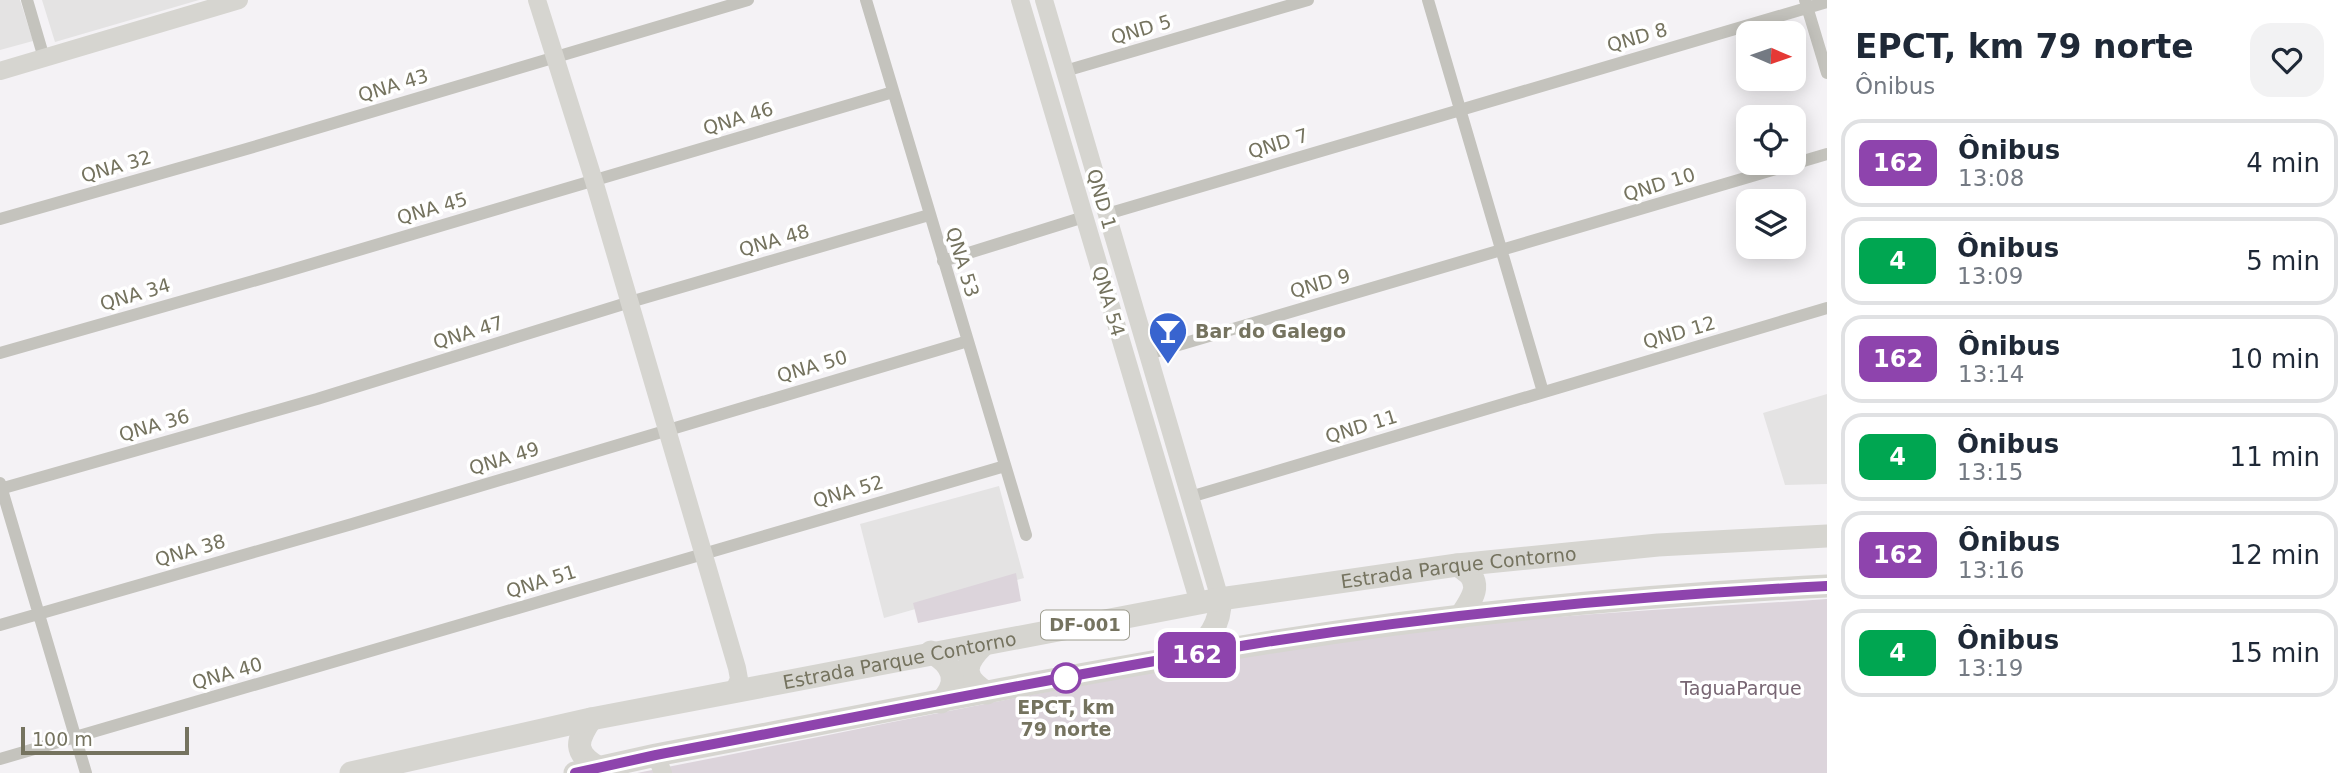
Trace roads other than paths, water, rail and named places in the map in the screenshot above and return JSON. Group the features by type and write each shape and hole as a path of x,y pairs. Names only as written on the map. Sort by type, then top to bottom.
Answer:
{"highway":[{"name":"Estrada Parque Contorno","path":"351,773 591,719 931,652 983,645 1210,601 1457,565 1658,545 1827,536"},
{"path":"1457,565 1470,573 1475,584 1473,596 1460,617"},
{"name":"DF-001","path":"575,773 599,768 660,764 941,702 1247,646 1460,617 1734,590 1827,586"},
{"path":"1190,656 1207,640 1216,625 1220,610 1210,601"},
{"path":"983,645 970,659 968,667 972,682 987,693"},
{"path":"931,652 944,661 952,678 951,690 941,702"},
{"path":"591,719 580,735 580,750 584,759 599,768"}],"main road":[{"path":"0,71 239,0"},
{"path":"537,0 594,181 737,668 739,679 733,692"},
{"name":"QNA 54","path":"1020,0 1182,544 1210,601"},
{"name":"QND 1","path":"1044,0 1202,539 1210,601"},
{"path":"1060,135 1074,138 1083,131"},
{"path":"1068,162 1077,154 1090,156"},
{"path":"1182,544 1199,545 1202,539"},
{"path":"737,668 758,686"}],"street":[{"path":"27,0 44,58"},
{"name":"QNA 43","path":"243,150 748,0"},
{"name":"QNA 53","path":"866,0 1026,535"},
{"name":"QND 5","path":"1065,71 1308,0"},
{"path":"1427,0 1543,392"},
{"path":"1806,4 1827,73"},
{"name":"QND 8","path":"1460,109 1806,4 1825,5"},
{"name":"QNA 46","path":"594,181 893,92"},
{"name":"QND 7","path":"1107,214 1460,109"},
{"name":"QNA 32","path":"0,219 243,150"},
{"name":"QND 10","path":"1503,250 1827,154"},
{"name":"QNA 45","path":"281,273 594,181"},
{"name":"QNA 48","path":"630,302 929,215"},
{"path":"943,261 1084,217"},
{"name":"QND 9","path":"1148,354 1503,250"},
{"name":"QNA 34","path":"0,353 281,273"},
{"name":"QNA 47","path":"317,399 630,302"},
{"name":"QND 12","path":"1543,392 1827,308"},
{"name":"QNA 50","path":"667,429 968,341"},
{"name":"QND 11","path":"1190,497 1543,392"},
{"name":"QNA 36","path":"1,487 317,399"},
{"name":"QNA 49","path":"352,524 667,429"},
{"name":"QNA 52","path":"703,553 1004,466"},
{"path":"1,487 86,773"},
{"name":"QNA 38","path":"0,625 352,524"},
{"name":"QNA 51","path":"390,646 703,553"},
{"name":"QNA 40","path":"0,759 390,646"}],"place":[{"name":"Bar do Galego","path":"1168,365"},
{"name":"EPCT, km 79 norte","path":"1066,678"}],"park label":[{"name":"TaguaParque","path":"1741,688"}]}
